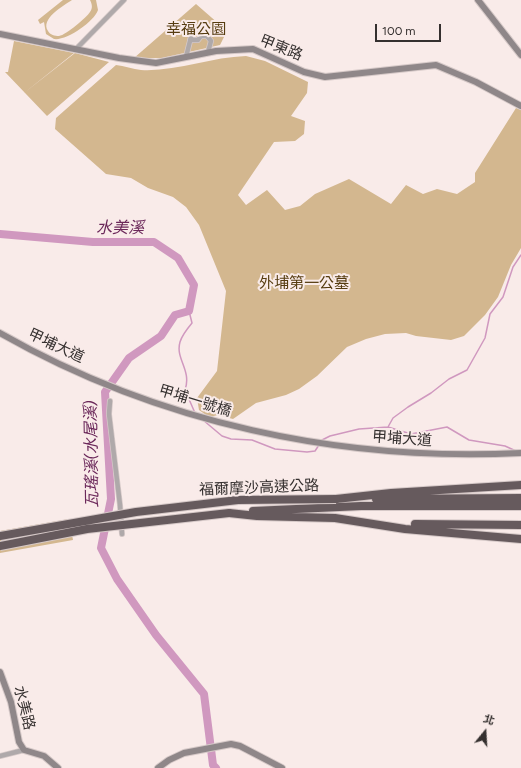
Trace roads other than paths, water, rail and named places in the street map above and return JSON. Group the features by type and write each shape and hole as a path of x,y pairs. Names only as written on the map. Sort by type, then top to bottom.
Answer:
{"highway":[{"path":"336,499 391,493 521,485"},
{"name":"福爾摩沙高速公路","path":"0,536 136,512 238,500 521,498"},
{"name":"福爾摩沙高速公路","path":"0,546 87,529 229,513 361,506 521,506"},
{"path":"229,513 257,516 335,518 374,525 521,539"},
{"path":"374,525 521,525"}],"street":[{"path":"77,48 124,0"},
{"path":"478,0 521,55"},
{"path":"186,57 192,33"},
{"name":"甲東路","path":"0,34 77,48 119,58 151,62 208,52 253,49 304,72 325,77 436,65 476,82 521,106"},
{"path":"190,40 198,40 201,36 207,36 211,41 208,52"},
{"name":"甲埔大道","path":"0,333 38,353 101,382"},
{"name":"甲埔一號橋","path":"101,382 155,402 221,423 283,437"},
{"path":"110,401 109,414 122,534"},
{"name":"甲埔大道","path":"283,437 328,445 412,454 455,455 521,453"},
{"name":"水美路","path":"0,672 11,702 19,742 24,750"},
{"path":"158,768 169,760 184,753 231,744 245,748 282,768"},
{"name":"水美路","path":"0,756 24,750 44,756 58,768"}],"waterway":[{"name":"瓦瑤溪(水尾溪)","path":"0,234 93,242 154,242 178,258 194,285 189,311 175,315 161,336 129,358 105,392 111,499 101,548 117,579 156,635 204,694 213,765 216,768"},
{"path":"388,427 393,418 408,407 431,393 449,379 467,370 485,338 490,314 503,297 513,267 521,255"},
{"path":"189,311 192,323 182,337 179,348 186,376 187,383 185,390 195,413"},
{"path":"203,420 222,436 231,439 252,440 275,449 307,452 315,451 319,445"},
{"path":"322,440 330,436 359,429 388,427 411,434 447,427 469,440 505,446 516,451"}],"park label":[{"name":"幸福公園","path":"196,30"},
{"name":"外埔第一公墓","path":"304,284"}],"water label":[{"name":"水美溪","path":"120,228"}]}
